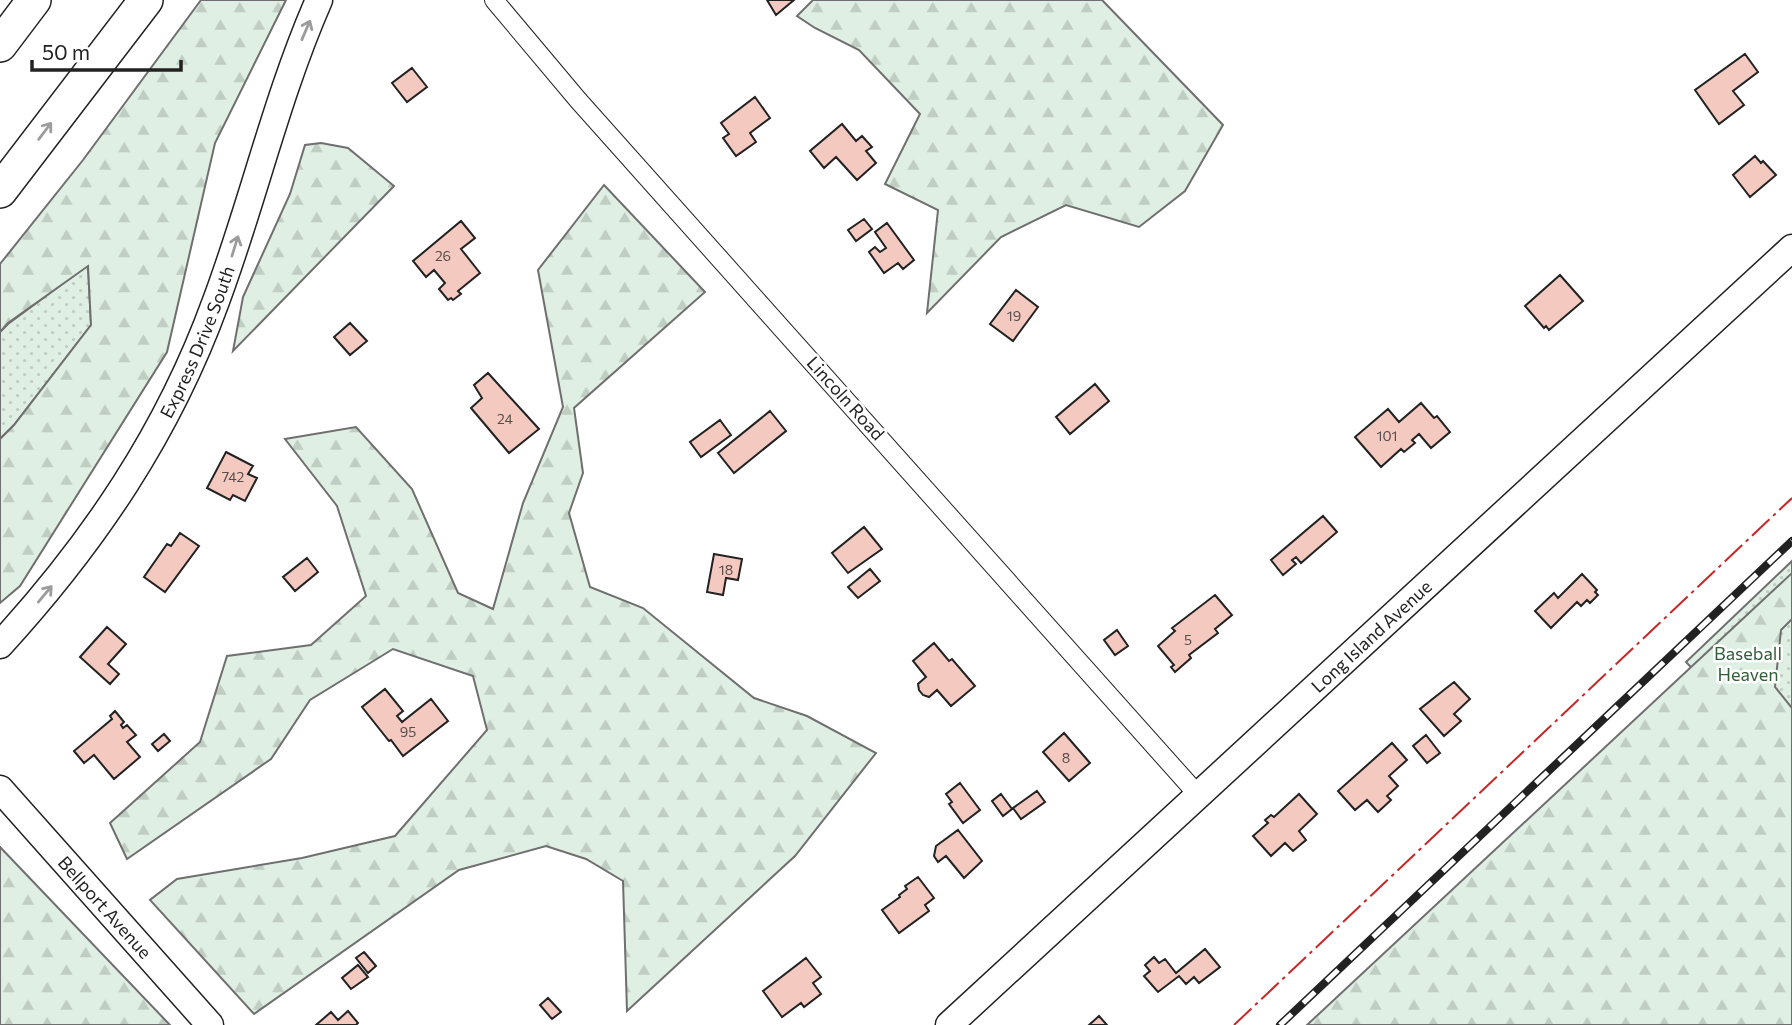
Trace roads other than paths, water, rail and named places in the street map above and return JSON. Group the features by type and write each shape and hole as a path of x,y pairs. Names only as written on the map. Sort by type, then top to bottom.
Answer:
{"highway":[{"path":"0,45 34,0"},
{"path":"0,191 146,0"}],"street":[{"name":"Express Drive South","path":"0,645 92,536 122,492 186,377 216,302 275,116 319,0"},
{"name":"Lincoln Road","path":"494,0 578,100 1199,796"},
{"name":"Long Island Avenue","path":"949,1025 1792,248"},
{"name":"Bellport Avenue","path":"0,789 210,1025"}],"railway":[{"path":"1280,1025 1792,541"}],"park label":[{"name":"Baseball Heaven","path":"1748,663"}]}
